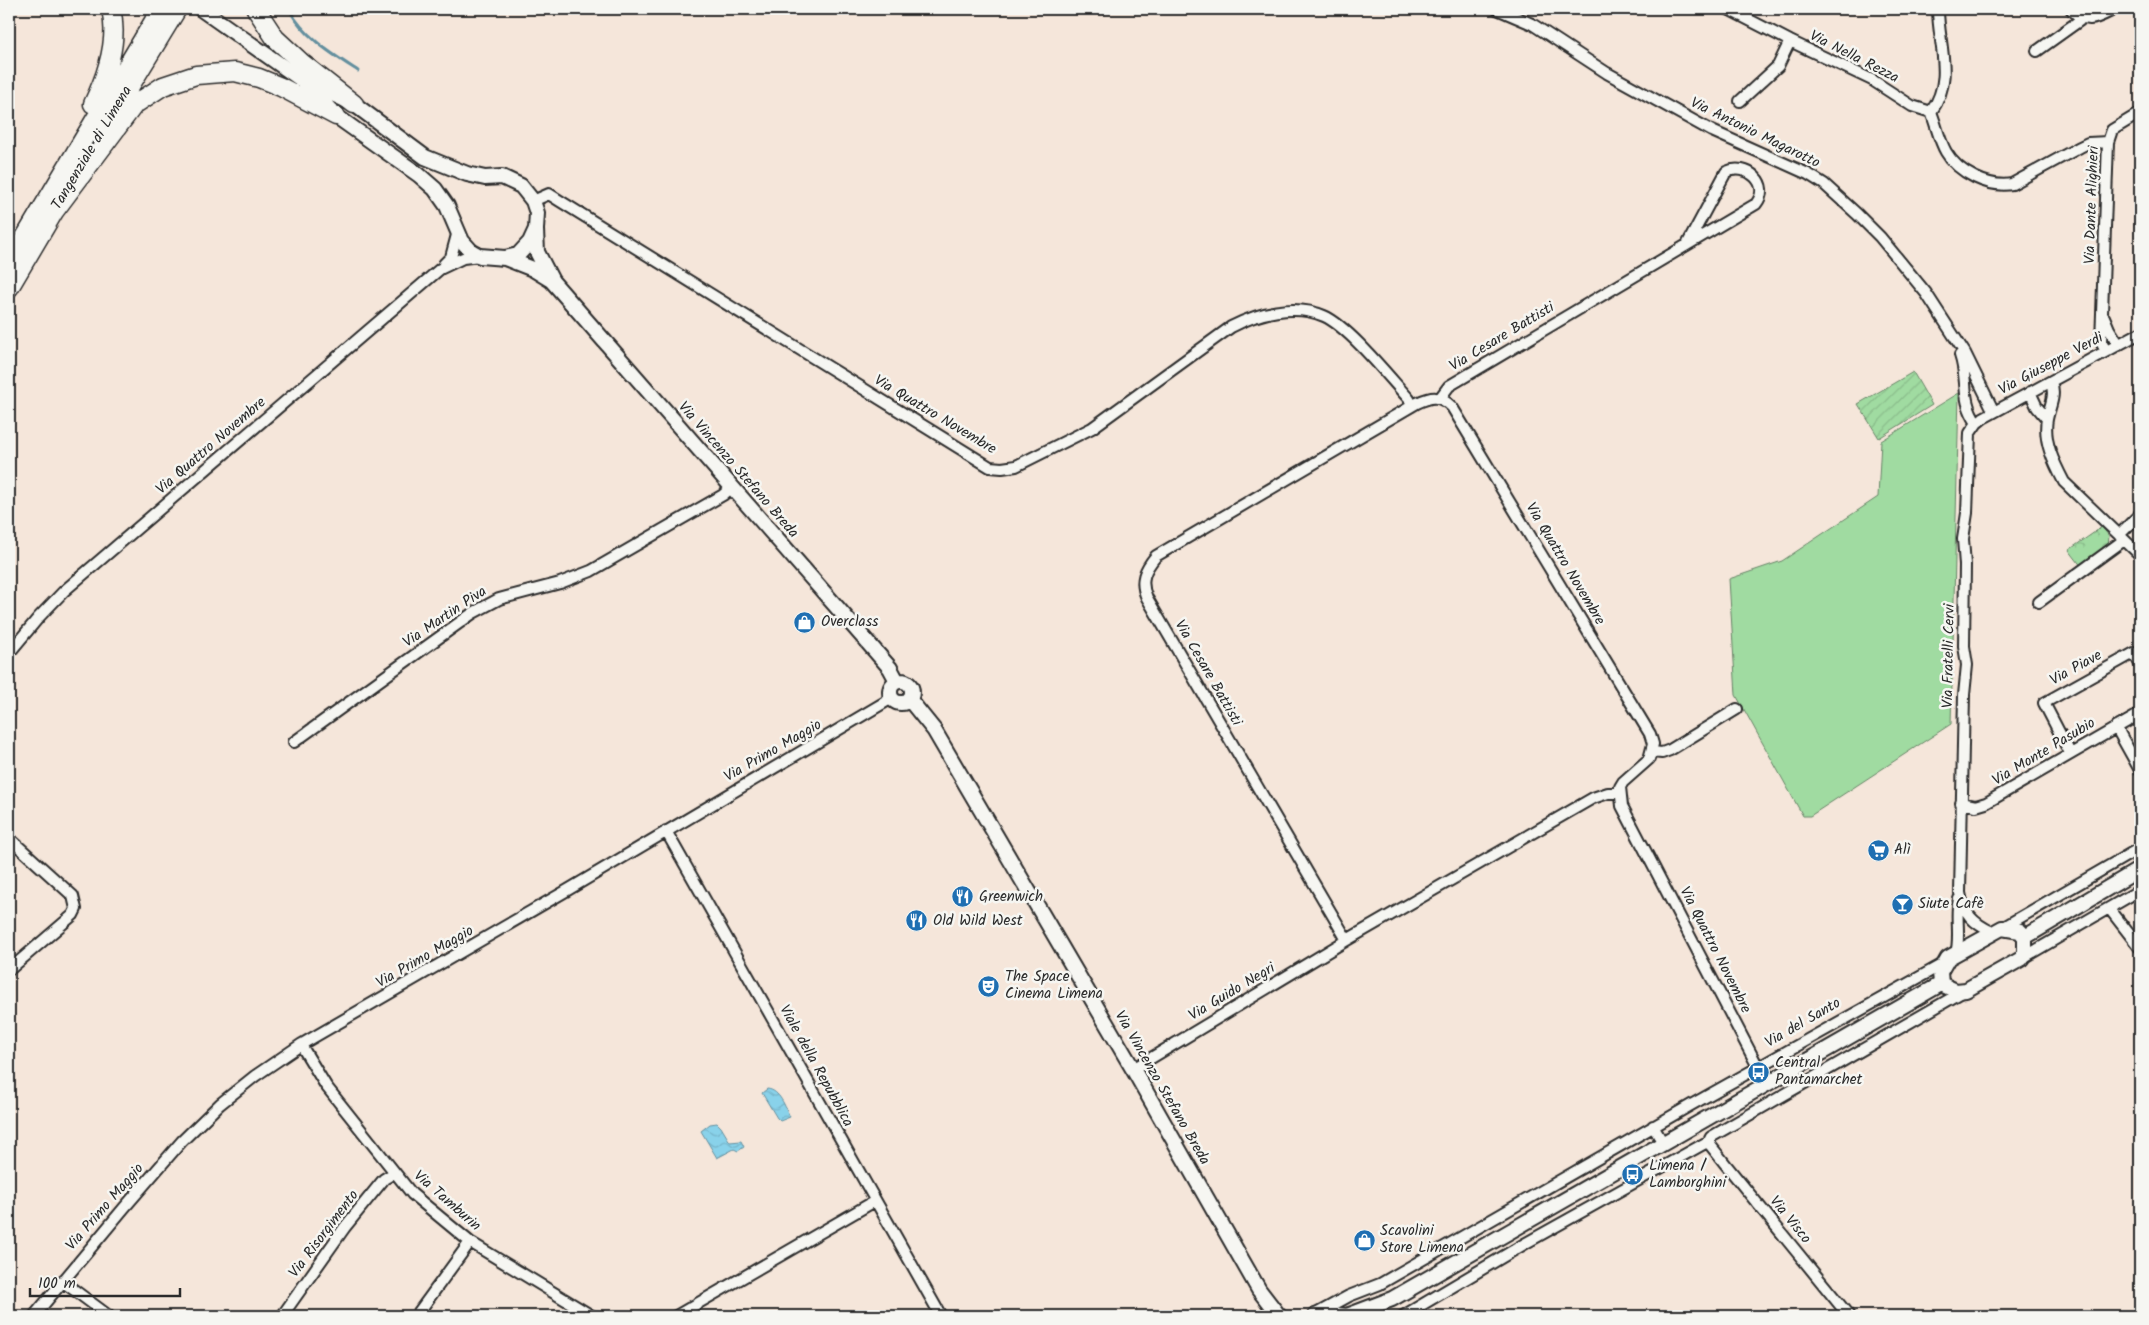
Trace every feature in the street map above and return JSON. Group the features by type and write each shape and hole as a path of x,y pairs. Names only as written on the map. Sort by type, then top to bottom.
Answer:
{"highway":[{"path":"29,229 52,176 80,130 102,85 113,46 111,9"},
{"name":"Tangenziale di Limena","path":"9,264 161,9"},
{"name":"Tangenziale di Limena","path":"9,288 177,9"},
{"path":"256,9 275,38 302,63 354,104"},
{"path":"53,214 134,106 163,86 196,75 235,72 259,78 281,87 336,116"}],"street":[{"path":"201,9 302,80 354,104 425,157 466,174 485,178 502,177 521,186 534,201"},
{"name":"Via Antonio Magarotto","path":"1497,9 1532,24 1607,73 1712,131 1808,174 1824,184 1880,238 1926,293 1965,353 1994,412"},
{"name":"Via Nella Rezza","path":"1728,9 1872,80 1912,106 1931,112"},
{"path":"1938,9 1938,30 1944,48 1944,87 1931,112 1951,160 1974,176 2000,186 2012,184 2088,143 2108,142"},
{"path":"2071,9 2081,18 2090,19 2098,18 2115,9"},
{"path":"2037,51 2081,18"},
{"name":"Via Nella Rezza","path":"1740,101 1778,66 1790,41"},
{"path":"302,80 336,116 419,175 435,189 446,206 462,241 471,251 480,256"},
{"name":"Via Dante Alighieri","path":"2106,351 2102,342 2108,142 2112,130 2140,113"},
{"name":"Via Cesare Battisti","path":"1347,940 1147,598 1144,592 1143,579 1147,567 1156,556 1412,406 1432,396 1440,398 1449,386 1756,204 1760,198 1761,191 1756,176 1739,168 1726,172 1688,243"},
{"name":"Via Quattro Novembre","path":"534,201 549,194 990,467 1016,466 1092,428 1231,327 1259,315 1286,310 1306,310 1324,316 1343,328 1408,399 1412,406"},
{"name":"Via Vincenzo Stefano Breda","path":"534,201 537,213 537,252 552,281 890,668 898,682 904,681 909,685 912,693 909,699 929,721 1133,1069 1259,1290 1279,1316"},
{"path":"505,258 518,254 530,242 536,229"},
{"name":"Via Quattro Novembre","path":"9,653 64,591 440,269 451,257 458,231"},
{"name":"Via Vincenzo Stefano Breda","path":"480,256 505,258 533,269 552,281"},
{"name":"Via Quattro Novembre","path":"440,269 451,262 480,256"},
{"name":"Via Dante Alighieri","path":"2103,314 2109,329 2119,345"},
{"name":"Via Giuseppe Verdi","path":"1977,422 2140,333"},
{"name":"Via Antonio Magarotto","path":"1955,338 1964,366 1968,408 1977,422"},
{"path":"2050,382 2053,396 2047,419 2048,444 2052,460 2064,482 2140,555"},
{"path":"2030,392 2047,419"},
{"name":"Via Quattro Novembre","path":"1440,398 1452,407 1642,720 1650,734 1652,752"},
{"name":"Via Fratelli Cervi","path":"1977,422 1969,438 1967,513 1963,539 1965,565 1964,646 1967,665 1964,696 1960,893 1962,906 1972,921 1997,930"},
{"name":"Via Martin Piva","path":"294,742 473,613 499,599 560,583 591,571 723,495 732,487"},
{"path":"2039,602 2122,538 2140,514"},
{"name":"Via Piave","path":"2070,753 2044,703 2134,653 2140,664"},
{"path":"898,682 891,688 892,698 900,703 909,699"},
{"name":"Via Primo Maggio","path":"34,1316 146,1182 203,1119 248,1082 301,1045 566,892 892,698"},
{"path":"1347,940 1592,798 1608,793 1619,793 1623,782 1644,765 1652,752 1662,753 1670,750 1737,709"},
{"name":"Via Monte Pasubio","path":"1961,803 1976,806 1986,803 2140,714"},
{"path":"2116,727 2140,770"},
{"name":"Via Quattro Novembre","path":"1619,793 1622,806 1758,1067"},
{"name":"Viale della Repubblica","path":"666,831 941,1316"},
{"path":"9,838 67,890 76,902 76,909 73,915 9,970"},
{"name":"Via del Santo","path":"1314,1316 1362,1290 1380,1284 1653,1126 1943,964 1956,954 2140,848"},
{"path":"2025,936 2140,869"},
{"path":"1403,1316 1526,1243 1709,1141 1711,1137 2140,890"},
{"name":"Via Fratelli Cervi","path":"1956,954 1958,945 1956,908 1960,893"},
{"path":"2109,908 2140,948"},
{"path":"1997,930 2014,929 2025,936"},
{"path":"2021,959 2025,953 2025,936"},
{"name":"Via Guido Negri","path":"1133,1069 1347,940"},
{"path":"1943,964 1939,977 1941,984 1956,991 1966,990"},
{"path":"1314,1316 1328,1314 1347,1316 1392,1299 1941,984"},
{"path":"1868,1005 1877,1021"},
{"name":"Via Tamburin","path":"301,1045 326,1086 412,1194 470,1242 592,1316"},
{"path":"1653,1126 1663,1143"},
{"name":"Via Visco","path":"1709,1141 1726,1165 1849,1316"},
{"name":"Via Risorgimento","path":"282,1316 345,1227 384,1179 394,1173"},
{"path":"676,1316 875,1201"},
{"path":"416,1316 470,1242"},
{"path":"62,1281 108,1316"},
{"name":"Via Vincenzo Stefano Breda","path":"1259,1290 1268,1316"},
{"path":"1371,1316 1392,1299"}],"green space":[{"path":"1913,372 1932,405 1879,438 1858,404"},
{"path":"1959,393 1951,724 1810,816 1803,816 1736,695 1729,579 1782,561 1878,497 1881,441"},
{"path":"2102,527 2109,536 2108,547 2082,567 2069,550"}],"water":[{"path":"767,1089 772,1090 779,1096 790,1117 780,1121 777,1118 762,1093"},
{"path":"717,1123 730,1142 741,1141 744,1147 738,1151 734,1149 717,1158 701,1131 710,1124"}],"waterway":[{"path":"289,9 302,28 329,51 358,71"}],"place":[{"name":"Overclass","path":"805,622"},
{"name":"Alì","path":"1878,850"},
{"name":"Greenwich","path":"963,897"},
{"name":"Siute Cafè","path":"1902,904"},
{"name":"Old Wild West","path":"917,921"},
{"name":"The Space Cinema Limena","path":"989,986"},
{"name":"Central Pantamarchet","path":"1759,1072"},
{"name":"Limena / Lamborghini","path":"1633,1175"},
{"name":"Scavolini Store Limena","path":"1364,1240"}]}
